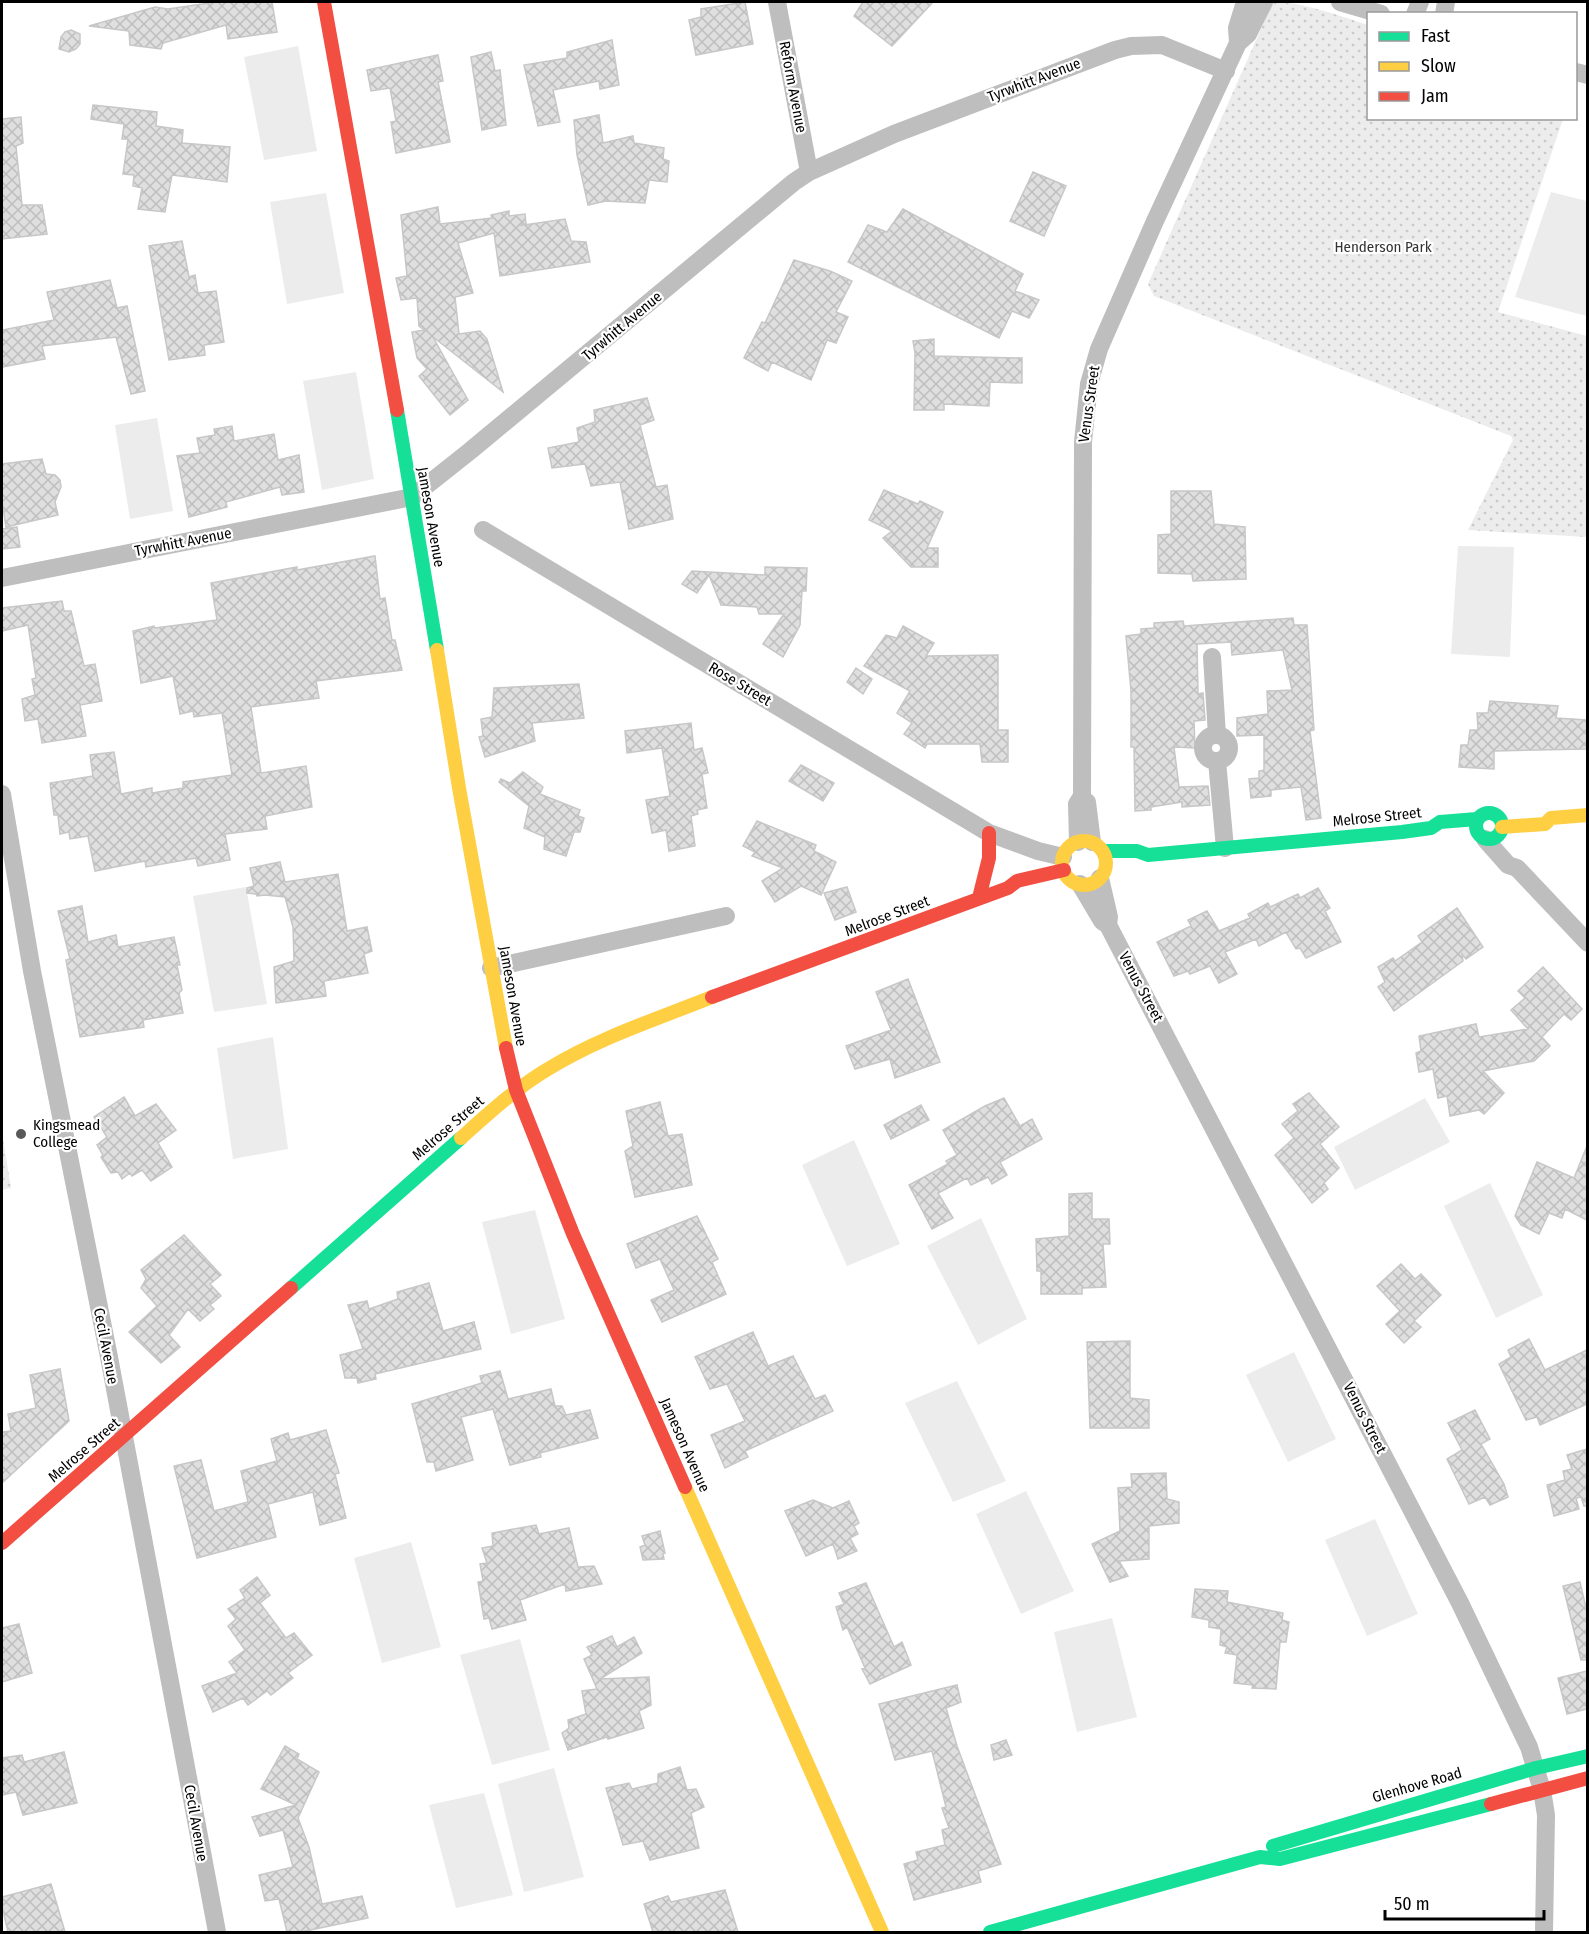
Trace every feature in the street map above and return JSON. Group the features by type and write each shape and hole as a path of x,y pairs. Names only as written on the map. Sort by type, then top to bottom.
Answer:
{"street":[{"name":"Jameson Avenue","path":"324,2 412,497 459,788 510,1069 516,1090 578,1245 882,1932"},
{"name":"Reform Avenue","path":"777,2 808,172"},
{"name":"Venus Street","path":"1238,43 1237,28 1245,2"},
{"name":"Venus Street","path":"1091,845 1077,804 1082,796 1083,442 1089,384 1099,349 1155,221 1238,43 1248,34 1264,2"},
{"path":"1340,2 1374,12"},
{"name":"Tyrwhitt Avenue","path":"2,578 412,497 808,172 894,134 1114,50 1131,46 1162,45 1226,71"},
{"name":"Rose Street","path":"483,530 993,835 1016,855 1068,872"},
{"path":"1212,657 1217,735 1227,740 1229,745 1227,755 1217,761 1225,848"},
{"name":"Cecil Avenue","path":"2,794 32,971 124,1437 217,1932"},
{"name":"Melrose Street","path":"1091,845 1137,851 1148,855 1431,828 1440,822 1490,828 1544,812 1551,818 1587,815"},
{"path":"1490,828 1516,860 1517,868 1587,943"},
{"path":"979,898 990,859 993,835"},
{"path":"1068,872 1066,850 1091,845 1103,872"},
{"name":"Melrose Street","path":"2,1543 516,1090 549,1068 576,1053 637,1026 979,898 1008,888 1022,891 1068,872 1087,885 1103,872 1139,861 1148,855"},
{"name":"Venus Street","path":"1068,872 1102,921 1108,925 1454,1593 1529,1747 1542,1790 1546,1836 1545,1932"},
{"name":"Venus Street","path":"1103,872 1108,925"},
{"path":"491,968 726,915"},
{"name":"Glenhove Road","path":"1260,1857 1275,1844 1536,1768 1587,1756"},
{"name":"Glenhove Road","path":"990,1932 1260,1857 1280,1859 1587,1778"}],"green space":[{"name":"Henderson Park","path":"1273,2 1309,7 1367,25 1367,120 1563,120 1498,312 1587,336 1587,537 1468,530 1513,440 1511,436 1154,296 1148,284"},
{"path":"298,46 317,151 264,160 244,57"},
{"path":"1551,192 1587,201 1587,316 1515,297"},
{"path":"326,193 344,293 287,304 270,202"},
{"path":"356,372 374,479 322,490 303,381"},
{"path":"157,418 173,511 130,519 115,425"},
{"path":"1458,546 1514,547 1510,657 1451,654"},
{"path":"246,887 267,1004 214,1012 193,896"},
{"path":"273,1037 288,1149 233,1159 217,1048"},
{"path":"1425,1098 1450,1142 1355,1190 1334,1147"},
{"path":"2,1133 11,1188 2,1190"},
{"path":"854,1140 900,1244 847,1266 802,1165"},
{"path":"1490,1183 1543,1295 1496,1318 1444,1206"},
{"path":"535,1210 565,1319 511,1334 482,1222"},
{"path":"981,1218 1027,1319 978,1345 927,1246"},
{"path":"1294,1352 1336,1439 1288,1462 1246,1375"},
{"path":"957,1381 1006,1481 953,1502 905,1403"},
{"path":"1026,1491 1074,1591 1021,1614 976,1514"},
{"path":"1375,1519 1418,1614 1367,1636 1325,1540"},
{"path":"411,1542 441,1647 382,1663 354,1558"},
{"path":"1112,1618 1137,1717 1077,1732 1054,1632"},
{"path":"520,1639 550,1750 492,1765 460,1655"},
{"path":"554,1768 584,1877 524,1892 498,1784"},
{"path":"484,1793 513,1895 456,1908 429,1805"}],"building":[{"path":"216,2 272,2 277,32 228,39 226,25 163,43 161,49 130,45 129,31 89,26 155,7 168,9"},
{"path":"745,2 753,44 696,55 689,20 701,17 701,9"},
{"path":"863,2 933,2 892,46 854,16"},
{"path":"71,30 80,34 80,44 69,52 59,49 61,37 65,32"},
{"path":"612,40 619,85 600,89 599,81 553,90 560,122 538,126 524,65 567,58 567,52"},
{"path":"491,52 495,71 500,70 506,125 482,130 471,57"},
{"path":"438,55 443,81 438,82 450,142 396,153 391,122 396,121 390,88 371,91 367,70"},
{"path":"93,105 157,112 156,126 183,130 182,143 230,147 227,182 172,175 165,212 138,209 142,188 133,186 134,175 123,174 128,139 122,139 124,124 91,119"},
{"path":"599,115 603,143 633,136 634,143 664,148 663,159 669,161 667,182 649,180 645,203 606,201 588,205 577,155 574,120"},
{"path":"21,117 23,143 16,146 22,205 42,205 47,234 2,239 2,119"},
{"path":"1033,172 1066,186 1044,236 1010,221"},
{"path":"438,207 440,224 492,218 491,215 509,211 509,216 525,214 526,224 517,226 565,219 571,241 586,242 590,262 500,276 494,233 458,243 473,293 455,297 459,334 480,331 487,339 503,392 433,337 468,400 450,415 419,376 427,369 417,358 412,332 424,330 419,326 417,298 401,300 396,278 407,276 401,215"},
{"path":"903,209 1023,274 1015,291 1039,300 1029,318 1012,311 999,338 848,262 868,225 887,232"},
{"path":"182,241 189,277 195,275 198,293 216,291 224,342 204,345 205,355 169,360 149,246"},
{"path":"794,260 830,271 852,281 836,312 848,317 836,343 827,340 811,380 772,362 768,371 744,358 762,322 765,323"},
{"path":"110,280 117,308 127,306 145,391 131,394 116,337 42,346 45,359 2,367 2,330 54,320 47,292"},
{"path":"934,339 934,356 1022,358 1022,383 990,382 989,406 944,404 944,410 914,410 915,353 913,341"},
{"path":"647,398 654,420 640,425 656,487 667,485 673,519 629,529 620,482 591,486 585,464 552,468 548,448 579,442 577,428 595,422 594,410"},
{"path":"232,426 234,441 274,434 278,460 299,455 304,492 282,495 280,487 226,502 227,507 189,517 177,456 200,453 197,438 215,435 214,429"},
{"path":"42,459 46,474 55,475 60,480 61,487 55,502 58,515 6,527 2,502 2,464"},
{"path":"884,490 918,504 920,501 943,512 927,548 938,548 938,567 911,567 883,538 892,531 869,520"},
{"path":"1171,491 1211,491 1214,524 1245,527 1246,579 1193,581 1192,574 1158,573 1158,535 1171,534"},
{"path":"17,527 20,547 2,549 2,529"},
{"path":"375,556 380,599 385,598 392,640 395,640 402,670 316,681 319,698 251,707 261,773 306,766 312,807 265,816 267,829 225,834 230,860 198,866 196,858 146,867 145,861 95,871 88,836 70,839 69,832 60,834 58,815 54,815 50,783 93,776 90,755 114,752 121,794 152,788 152,793 183,788 183,782 232,775 222,713 194,717 193,711 180,714 173,676 141,683 133,631 154,626 155,628 217,620 211,583 297,567 297,570"},
{"path":"765,567 807,568 806,591 802,591 800,625 783,657 763,644 784,614 759,614 757,607 721,605 709,575 697,593 682,584 692,571 765,575"},
{"path":"62,601 64,611 71,611 84,666 95,664 102,701 80,705 86,736 42,743 38,719 25,721 22,699 35,695 32,679 36,678 28,625 2,631 2,608"},
{"path":"1293,618 1294,625 1307,625 1314,730 1310,731 1321,818 1306,820 1301,787 1271,790 1271,796 1251,798 1249,779 1259,778 1259,771 1264,770 1264,735 1237,736 1237,718 1268,714 1267,691 1292,690 1283,650 1232,655 1231,642 1197,644 1198,694 1203,693 1205,720 1194,721 1195,748 1174,747 1179,787 1208,786 1210,805 1182,807 1182,802 1151,807 1151,810 1135,811 1134,747 1131,747 1131,691 1126,636 1141,634 1141,629 1154,628 1154,623 1183,621 1184,626"},
{"path":"903,626 934,643 926,656 998,655 998,730 1008,730 1008,762 982,762 980,744 927,744 925,748 904,734 912,723 897,713 910,691 864,666 886,635 897,638"},
{"path":"856,668 872,679 863,694 847,682"},
{"path":"579,684 584,718 532,723 535,741 485,757 479,737 483,736 481,719 492,717 494,688"},
{"path":"1490,701 1558,706 1556,718 1587,720 1587,749 1494,751 1494,769 1459,767 1461,745 1468,745 1470,730 1478,730 1477,713 1488,713"},
{"path":"691,723 694,750 702,748 708,773 702,774 707,808 697,810 698,814 691,816 695,846 669,851 666,830 652,833 646,800 670,796 662,748 627,753 625,731"},
{"path":"801,765 834,783 823,801 789,781"},
{"path":"523,772 543,787 540,794 580,810 578,816 584,818 580,832 574,832 566,856 544,849 545,837 524,828 529,806 499,782 501,779 510,783"},
{"path":"757,821 816,845 814,851 836,862 821,895 801,886 775,902 762,881 783,868 752,856 755,852 743,846"},
{"path":"280,862 285,882 338,874 347,931 367,927 372,951 364,954 368,973 324,981 326,996 276,1003 274,967 294,961 293,927 285,897 257,896 247,893 247,888 254,886 250,868"},
{"path":"847,887 856,912 835,920 824,893"},
{"path":"1318,888 1330,908 1325,911 1341,942 1306,958 1300,948 1296,949 1286,932 1259,946 1256,939 1225,952 1237,974 1219,983 1210,966 1190,974 1188,971 1174,976 1157,942 1191,926 1188,920 1207,911 1219,931 1250,918 1248,914 1268,903 1270,907 1298,894 1300,898"},
{"path":"82,906 88,942 116,935 118,947 174,937 180,965 177,965 182,990 179,993 183,1013 143,1020 144,1027 80,1037 66,960 70,959 58,911"},
{"path":"1457,908 1483,947 1466,959 1462,954 1463,961 1394,1011 1378,987 1385,982 1378,967 1393,958 1395,961 1422,942 1418,936"},
{"path":"1543,967 1582,1009 1571,1020 1564,1014 1542,1037 1550,1046 1534,1061 1483,1071 1504,1093 1484,1114 1479,1110 1450,1116 1447,1096 1438,1098 1433,1069 1419,1072 1416,1053 1421,1051 1419,1036 1476,1024 1479,1037 1528,1029 1511,1010 1525,998 1518,991"},
{"path":"908,979 940,1062 895,1078 890,1059 855,1069 846,1046 891,1030 876,992"},
{"path":"1309,1093 1339,1127 1320,1144 1339,1168 1324,1183 1328,1189 1312,1203 1275,1155 1294,1138 1282,1124 1298,1111 1293,1104"},
{"path":"124,1097 135,1116 156,1104 176,1130 158,1143 172,1167 151,1181 142,1170 132,1176 130,1173 122,1179 118,1172 111,1173 97,1145 107,1137 94,1117"},
{"path":"1004,1098 1020,1126 1032,1119 1042,1139 1000,1162 1007,1175 992,1184 988,1177 971,1185 967,1178 938,1193 953,1218 932,1229 909,1185 948,1164 946,1161 957,1155 943,1130"},
{"path":"660,1102 668,1136 682,1134 692,1185 635,1197 625,1151 633,1146 626,1111"},
{"path":"921,1105 929,1120 891,1139 884,1125"},
{"path":"1587,1146 1587,1220 1565,1209 1562,1218 1549,1213 1539,1234 1521,1225 1515,1216 1537,1162 1574,1178"},
{"path":"1092,1193 1092,1219 1109,1219 1110,1244 1103,1244 1106,1287 1082,1288 1082,1294 1041,1294 1041,1271 1037,1271 1036,1239 1069,1236 1069,1194"},
{"path":"697,1216 718,1259 712,1262 726,1294 662,1322 651,1300 674,1290 660,1259 636,1268 627,1244"},
{"path":"184,1235 221,1275 210,1284 221,1296 210,1305 214,1309 200,1321 188,1309 169,1335 180,1347 161,1363 129,1332 157,1306 141,1288 146,1279 141,1270"},
{"path":"1401,1264 1415,1279 1421,1274 1441,1295 1414,1321 1421,1327 1404,1343 1386,1324 1400,1311 1377,1286"},
{"path":"429,1283 443,1331 474,1322 481,1349 375,1374 376,1379 358,1383 357,1378 345,1378 340,1355 363,1349 348,1305 367,1301 369,1309 398,1299 397,1292"},
{"path":"753,1332 768,1366 793,1356 815,1399 825,1395 833,1411 745,1451 748,1457 725,1468 711,1435 745,1421 727,1384 710,1389 695,1357"},
{"path":"1529,1339 1545,1370 1587,1350 1587,1404 1540,1425 1537,1417 1526,1420 1499,1364 1511,1357 1508,1350"},
{"path":"1130,1341 1130,1398 1149,1400 1149,1428 1090,1428 1087,1342"},
{"path":"60,1369 69,1421 2,1483 2,1432 11,1431 8,1414 36,1408 30,1375"},
{"path":"500,1371 508,1399 551,1389 555,1406 562,1406 566,1415 590,1410 598,1438 540,1453 541,1457 510,1465 493,1409 461,1417 473,1460 436,1471 434,1462 427,1462 412,1404 482,1383 480,1376"},
{"path":"1475,1410 1490,1439 1481,1444 1504,1484 1508,1497 1490,1505 1485,1497 1469,1504 1447,1459 1462,1450 1448,1423"},
{"path":"326,1430 339,1473 335,1474 346,1518 320,1525 313,1492 268,1504 276,1537 197,1558 174,1466 201,1460 214,1511 248,1502 241,1471 277,1461 271,1439 288,1433 290,1440"},
{"path":"1587,1449 1587,1506 1584,1506 1581,1497 1576,1498 1579,1509 1554,1516 1547,1485 1565,1480 1563,1471 1572,1469 1567,1455"},
{"path":"1166,1473 1167,1499 1179,1502 1179,1523 1149,1526 1149,1559 1119,1561 1128,1576 1110,1582 1092,1544 1120,1531 1118,1488 1132,1487 1131,1474"},
{"path":"813,1500 833,1508 849,1501 859,1523 854,1526 858,1534 850,1538 857,1551 838,1559 833,1544 806,1556 785,1511"},
{"path":"536,1525 539,1534 569,1528 578,1567 594,1566 602,1584 566,1591 565,1584 520,1600 526,1620 492,1629 489,1618 484,1619 478,1582 483,1581 480,1564 487,1563 482,1548 493,1546 492,1533"},
{"path":"660,1531 665,1553 663,1554 664,1559 643,1560 640,1547 645,1545 642,1536"},
{"path":"257,1577 270,1595 260,1603 286,1638 294,1633 312,1655 288,1673 293,1678 271,1695 267,1691 248,1705 243,1698 213,1712 202,1686 237,1673 229,1662 245,1650 228,1626 236,1619 228,1609 245,1598 240,1590"},
{"path":"1580,1582 1587,1612 1587,1660 1581,1660 1563,1586"},
{"path":"866,1583 894,1647 902,1642 911,1665 870,1684 862,1669 865,1668 847,1627 843,1630 836,1607 844,1604 839,1593"},
{"path":"1195,1589 1228,1591 1227,1602 1283,1613 1282,1620 1289,1622 1286,1642 1280,1642 1276,1689 1252,1688 1253,1685 1234,1683 1237,1655 1225,1653 1227,1647 1220,1645 1221,1629 1209,1627 1209,1620 1192,1617"},
{"path":"19,1624 32,1673 2,1682 2,1628"},
{"path":"612,1636 617,1647 634,1637 642,1653 600,1679 649,1677 651,1705 639,1711 644,1728 568,1750 562,1733 569,1728 568,1720 586,1714 582,1691 597,1689 584,1659 592,1655 587,1647"},
{"path":"1587,1671 1587,1709 1567,1714 1558,1678"},
{"path":"957,1685 961,1702 946,1708 957,1746 1001,1864 978,1871 981,1882 914,1900 904,1864 918,1860 916,1852 945,1845 942,1830 949,1828 942,1808 946,1807 932,1751 895,1760 879,1704"},
{"path":"1006,1740 1012,1755 994,1760 991,1745"},
{"path":"285,1746 299,1754 297,1759 319,1772 298,1818 309,1847 322,1904 362,1896 368,1918 301,1932 287,1932 279,1899 265,1901 259,1875 293,1867 283,1830 260,1836 252,1817 296,1805 261,1789"},
{"path":"64,1752 77,1803 23,1815 16,1792 2,1795 2,1758 22,1755 24,1762"},
{"path":"680,1767 687,1790 696,1789 704,1807 691,1813 699,1848 650,1860 643,1841 623,1845 606,1788 629,1783 632,1789 658,1783 658,1774"},
{"path":"51,1884 65,1932 8,1932 2,1897"},
{"path":"725,1890 738,1932 653,1932 644,1904 668,1896 671,1902"}],"traffic: fast":[{"path":"397,410 437,650"},
{"path":"1489,813 1499,816 1502,826 1499,836 1489,839 1479,836 1476,826 1479,816 1489,813"},
{"path":"1103,851 1137,851 1148,855 1402,832 1431,828 1440,822 1477,819"},
{"path":"291,1288 461,1138"},
{"path":"1273,1846 1536,1768 1588,1756"},
{"path":"990,1932 1260,1857 1280,1859 1491,1804"}],"traffic: slow":[{"path":"437,650 459,788 506,1048"},
{"path":"1502,827 1545,824 1551,818 1588,815"},
{"path":"1084,841 1099,848 1106,863 1099,878 1084,885 1069,878 1062,863 1069,848 1084,841"},
{"path":"461,1138 492,1110 536,1076 567,1058 628,1030 712,997"},
{"path":"685,1487 882,1932"}],"traffic: jam":[{"path":"324,2 397,410"},
{"path":"979,898 989,858 989,833"},
{"path":"712,997 1008,888 1017,881 1064,870"},
{"path":"506,1048 516,1090 573,1234 685,1487"},
{"path":"2,1543 291,1288"},
{"path":"1491,1804 1588,1778"}],"place":[{"name":"Kingsmead College","path":"21,1134"}]}
